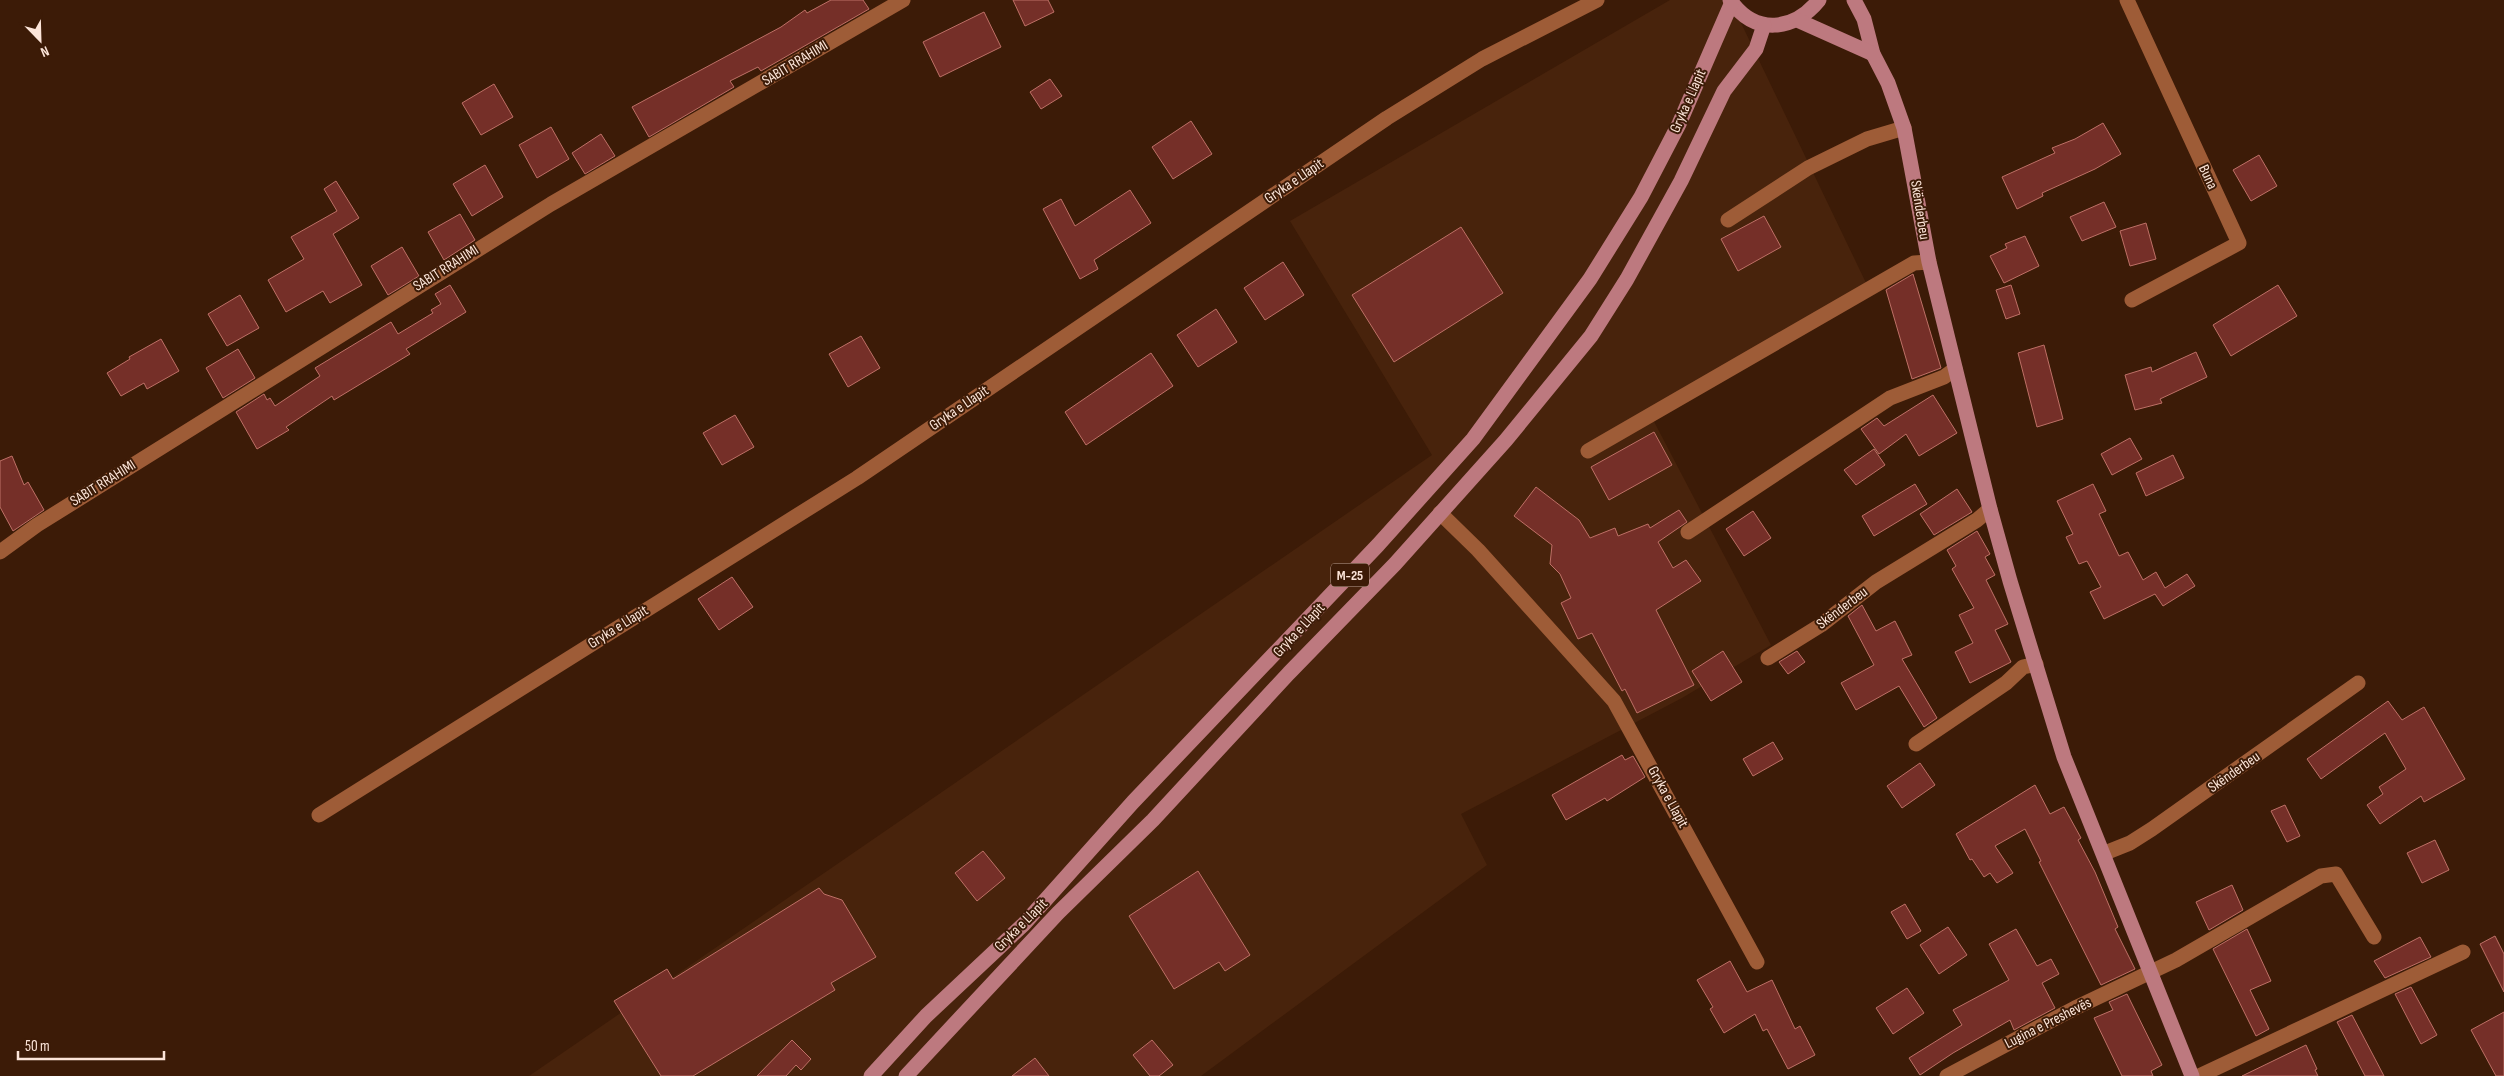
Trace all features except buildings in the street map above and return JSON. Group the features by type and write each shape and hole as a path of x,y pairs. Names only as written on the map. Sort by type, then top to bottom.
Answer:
{"main road":[{"path":"1731,1 1741,12 1764,26 1773,26 1797,20 1810,11 1819,0"},
{"name":"Skënderbeu","path":"1854,0 1864,18 1873,54 1888,83 1904,128 1929,262 1955,369 1971,424 1990,508 2064,757 2105,853 2192,1076"},
{"name":"Gryka e Llapit","path":"871,1076 926,1016 1024,924 1133,802 1378,546 1474,439 1590,279 1641,197 1679,124 1731,1"},
{"path":"1797,20 1873,54"},
{"name":"Gryka e Llapit","path":"906,1076 1058,914 1153,820 1289,673 1395,564 1506,440 1591,336 1627,278 1681,181 1724,91 1756,49 1764,26"}],"street":[{"name":"SABIT RRAHIMI","path":"0,552 37,525 222,411 339,334 542,209 903,0"},
{"name":"Gryka e Llapit","path":"319,815 857,478 1387,118 1482,59 1597,0"},
{"name":"Buna","path":"2127,0 2238,243 2132,300"},
{"path":"1728,220 1808,168 1867,139 1904,128"},
{"path":"1588,452 1914,263 1929,262"},
{"path":"1688,532 1882,402 1944,376 1955,369"},
{"name":"Skënderbeu","path":"1768,658 1820,625 1876,582 1977,520 1990,508"},
{"name":"Gryka e Llapit","path":"1440,513 1478,550 1614,701 1757,962"},
{"path":"1916,744 2006,683 2023,667 2036,664"},
{"name":"Skënderbeu","path":"2105,853 2130,843 2152,830 2358,683"},
{"name":"Lugina e Preshevës","path":"1947,1076 2075,1008 2176,960 2321,876 2336,874 2374,936"},
{"path":"2199,1076 2462,952"}],"shaded area":[{"path":"1670,0 1730,0 1868,287 1649,412 1771,645 1682,698 1461,814 1487,865 1201,1076 529,1076 1432,455 1290,221"}]}
